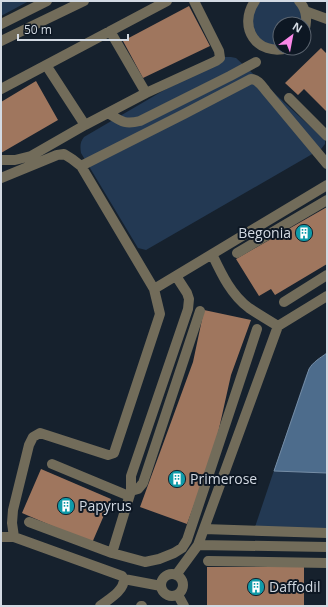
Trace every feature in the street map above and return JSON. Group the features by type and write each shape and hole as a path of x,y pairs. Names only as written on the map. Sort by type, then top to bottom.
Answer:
{"street":[{"path":"1,24 47,1"},
{"path":"1,41 72,4 84,1"},
{"path":"1,89 167,1"},
{"path":"1,160 15,160 31,156 85,125 146,93 220,58 220,51 194,1"},
{"path":"255,1 248,15 250,32 254,40 261,46 272,50"},
{"path":"299,1 306,16"},
{"path":"305,11 327,19"},
{"path":"110,32 146,93"},
{"path":"254,79 256,62 261,46"},
{"path":"108,113 121,121 131,123 140,121 256,62"},
{"path":"46,65 85,125"},
{"path":"254,79 266,91 327,164"},
{"path":"81,166 249,80 254,79"},
{"path":"289,98 327,136"},
{"path":"1,178 57,155 64,154 81,166 154,289 160,314 114,453 108,455 40,433 33,437 29,445 12,510 14,537"},
{"path":"154,289 327,185"},
{"path":"237,253 327,200"},
{"path":"212,254 224,279 237,296 248,307 278,326"},
{"path":"284,302 327,275"},
{"path":"112,553 130,493 131,476 188,309 189,299 187,293 176,276"},
{"path":"176,574 182,579 184,586 178,595 167,595 161,586 163,578 176,574 198,545 278,326 327,296"},
{"path":"52,464 130,493 138,489 143,483 200,310"},
{"path":"29,522 112,553 145,562 160,559 182,548 187,540 256,329"},
{"path":"204,529 327,533"},
{"path":"1,537 14,537 122,576 124,579 161,586"},
{"path":"198,545 327,547"},
{"path":"208,561 327,563"},
{"path":"100,606 120,590 124,584 124,579"},
{"path":"178,595 184,606"}],"shaded area":[{"path":"1,1 29,1 1,16"},
{"path":"259,1 295,1 302,12 303,16 272,16 272,46 255,37 251,12"},
{"path":"219,58 236,58 325,140 325,144 321,149 146,250 138,248 81,153 80,146 82,141 84,137"},
{"path":"327,353 327,534 255,529 306,375 311,365"},
{"path":"327,353 327,473 274,471 309,369 315,362"}],"building":[{"path":"189,6 210,46 143,78 123,41"},
{"path":"321,48 327,54 327,112 304,89 298,95 285,83"},
{"path":"36,81 58,120 1,153 1,102"},
{"name":"Begonia","path":"327,207 327,264 275,295 271,289 259,296 236,259"},
{"path":"204,310 251,320 231,375 214,451 187,524 140,507 193,362"},
{"name":"Papyrus","path":"41,469 111,499 92,543 22,513"},
{"name":"Daffodil","path":"207,567 304,567 304,606 207,606"}],"place":[{"name":"Begonia","path":"304,233"},
{"name":"Primerose","path":"177,479"},
{"name":"Papyrus","path":"66,506"},
{"name":"Daffodil","path":"256,587"}]}
